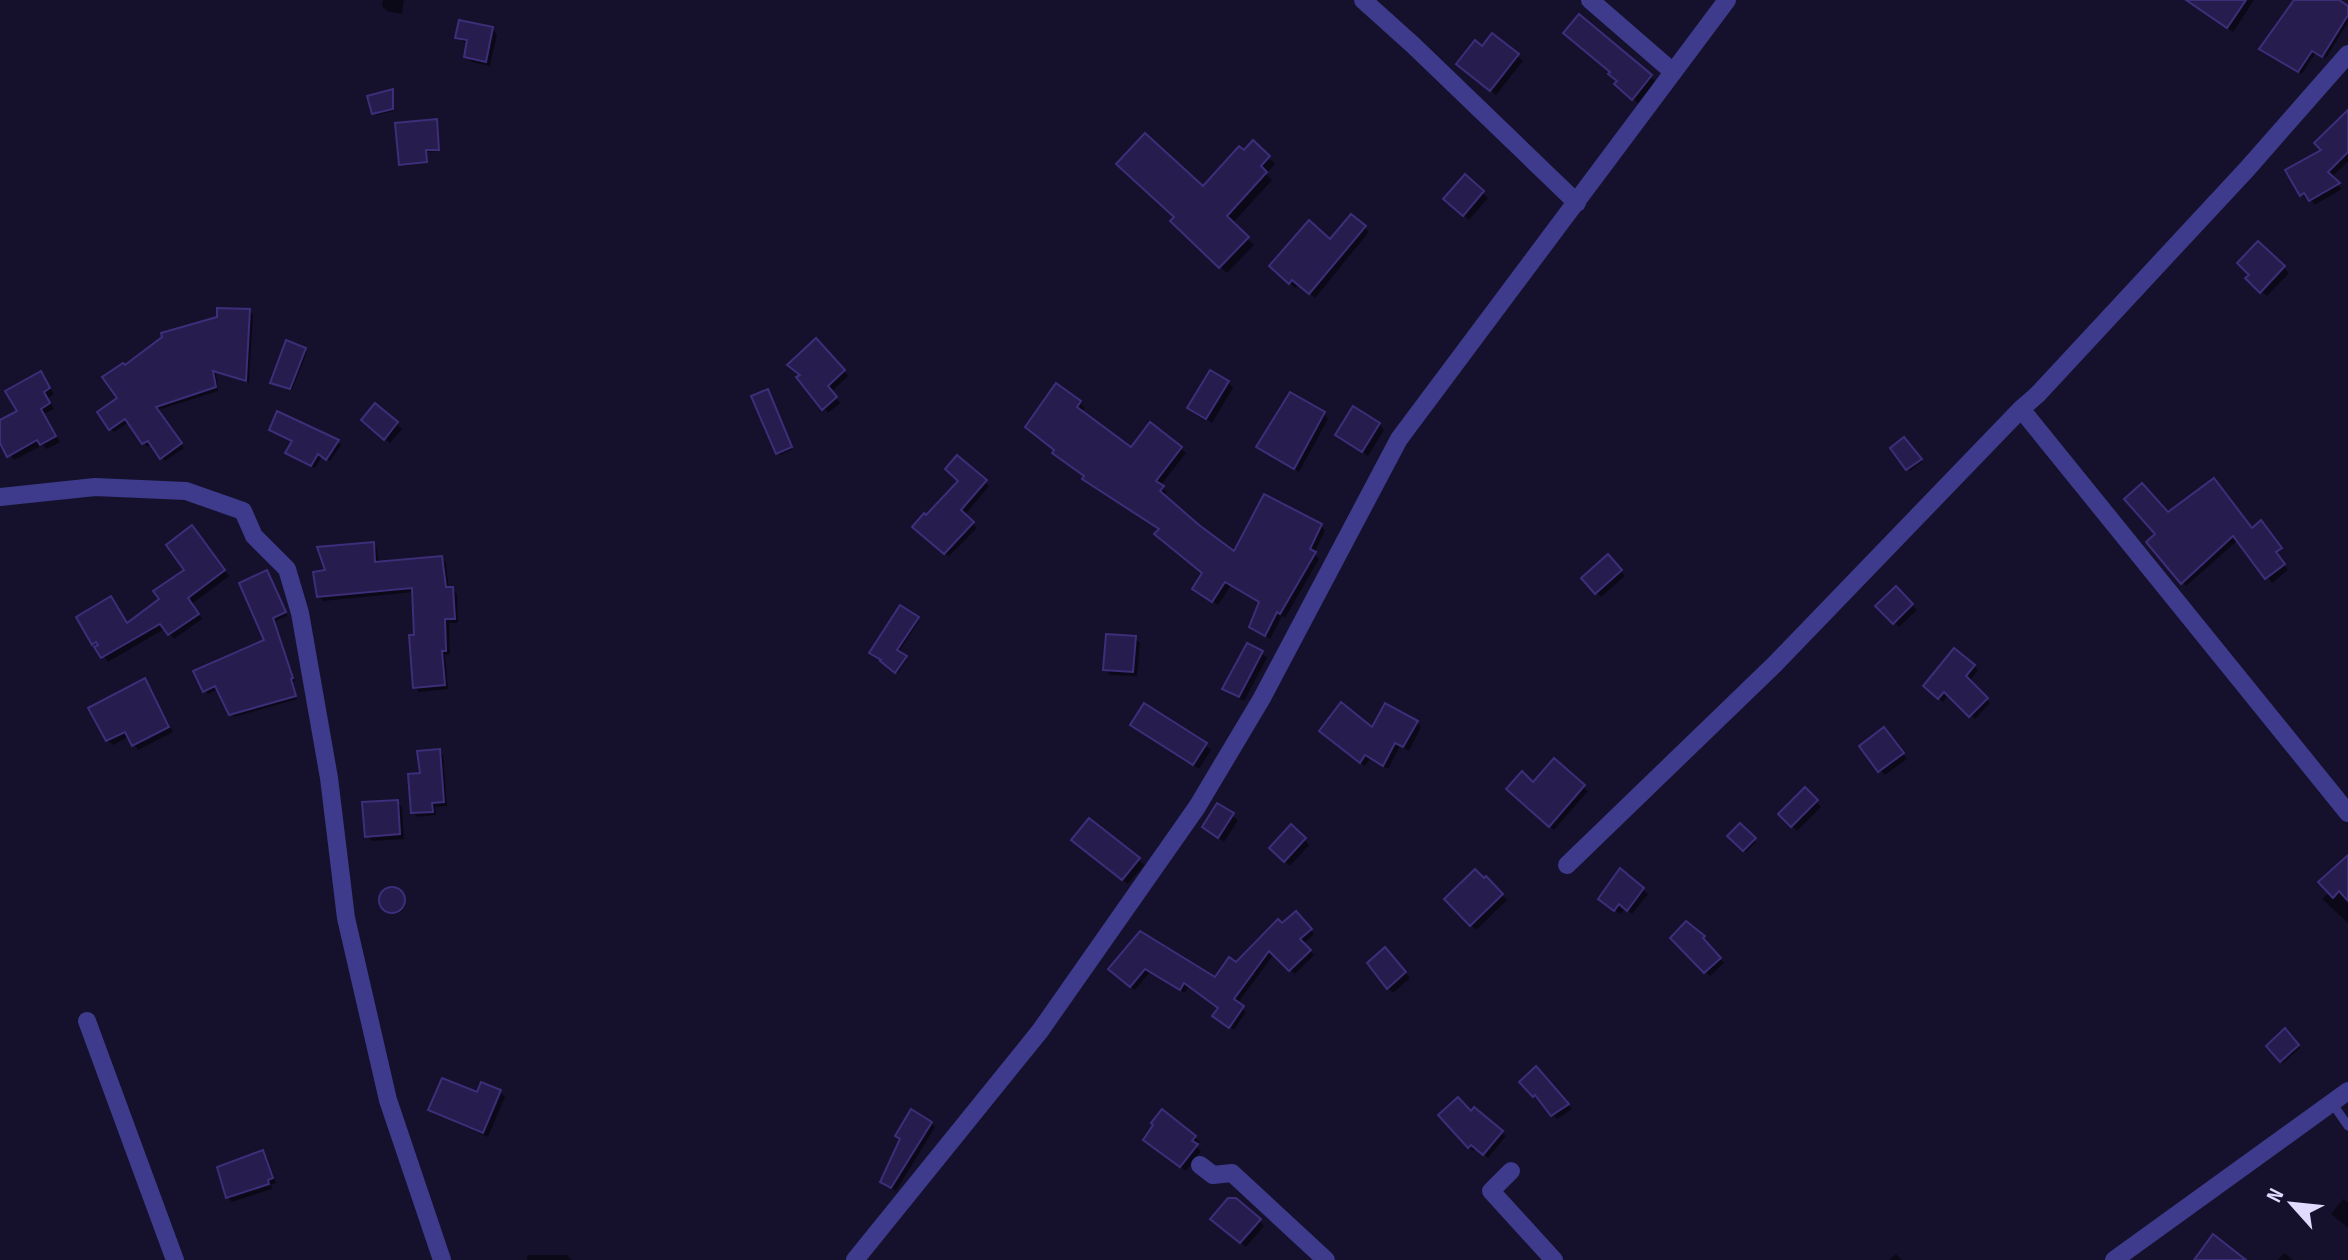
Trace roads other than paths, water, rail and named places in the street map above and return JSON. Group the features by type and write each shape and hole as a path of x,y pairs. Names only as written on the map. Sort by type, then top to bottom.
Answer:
{"street":[{"path":"1363,0 1577,203"},
{"path":"1590,0 1673,72"},
{"path":"855,1260 1040,1031 1197,807 1262,698 1399,439 1727,0"},
{"path":"1567,865 1775,664 2048,383 2248,168 2348,54"},
{"path":"2021,409 2348,813"},
{"path":"0,497 95,487 186,491 243,511 254,536 287,569 311,667 329,778 346,918 388,1100 442,1260"},
{"path":"87,1021 175,1260"},
{"path":"2114,1260 2348,1091"},
{"path":"1200,1165 1213,1175 1232,1173 1326,1260"},
{"path":"1511,1171 1491,1191 1554,1260"}],"lane":[{"path":"2332,1103 2348,1126"}]}
